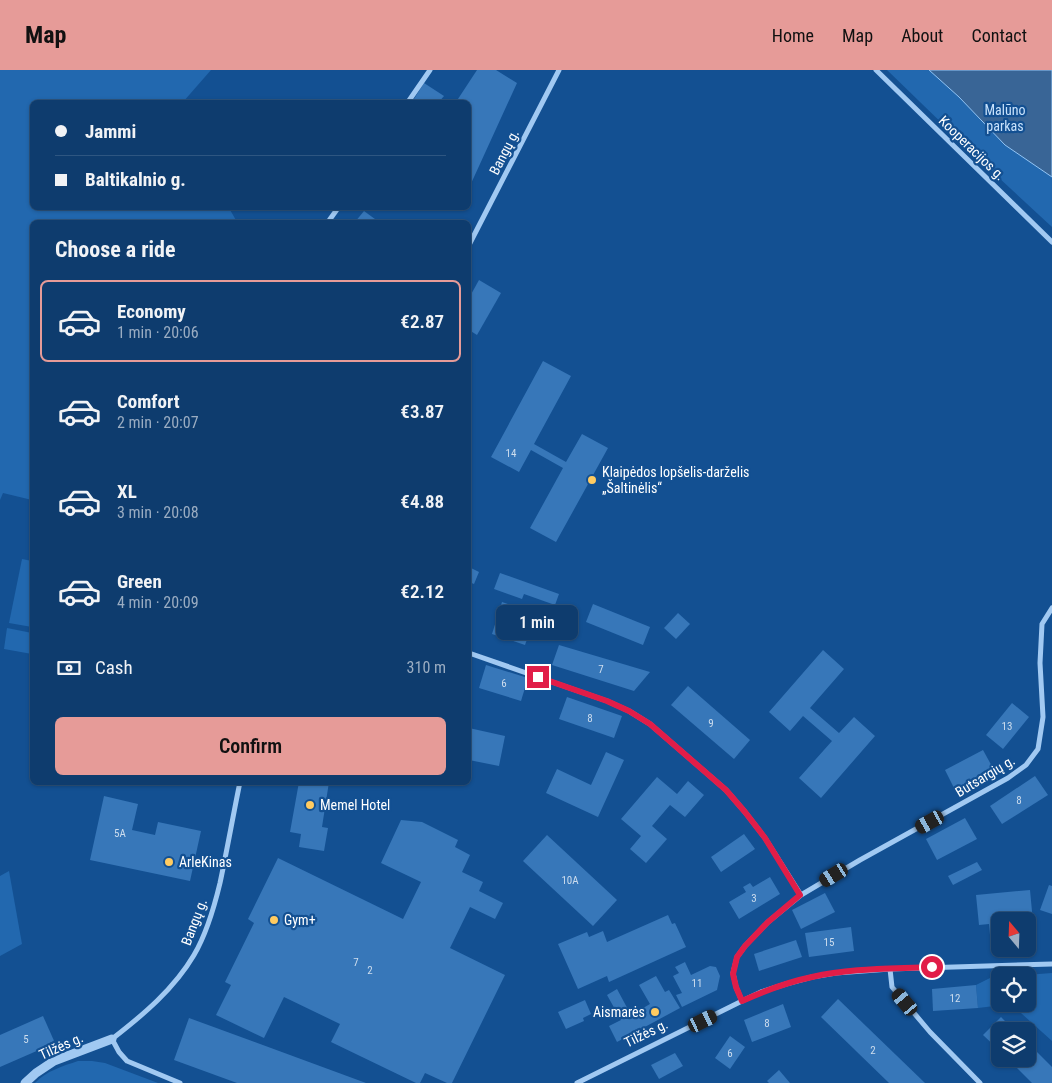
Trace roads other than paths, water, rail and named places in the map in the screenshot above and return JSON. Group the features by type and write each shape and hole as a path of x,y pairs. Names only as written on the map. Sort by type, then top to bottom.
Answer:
{"street":[{"path":"409,100 430,70"},
{"name":"Bangų g.","path":"471,240 559,70"},
{"name":"Kooperacijos g.","path":"876,70 1052,242"},
{"name":"Butsargių g.","path":"742,1001 733,974 737,957 768,922 800,895 1008,778 1026,765 1038,749 1043,717 1040,663 1042,624 1052,608"},
{"path":"471,654 607,701 629,711 650,724 726,790 765,838 800,895"},
{"name":"Bangų g.","path":"112,1039 135,1021 161,996 195,954 212,913 239,785"},
{"name":"Tilžės g.","path":"577,1083 761,992 812,977 890,968 1052,964"},
{"path":"890,968 892,987 930,1032 980,1083"},
{"path":"112,1039 119,1052 127,1061 180,1083"},
{"name":"Tilžės g.","path":"25,1083 54,1061 112,1039"}],"place":[{"name":"Klaipėdos lopšelis-darželis „Šaltinėlis“","path":"592,480"},
{"name":"Memel Hotel","path":"310,805"},
{"name":"ArleKinas","path":"169,862"},
{"name":"Gym+","path":"274,920"},
{"name":"Aismarės","path":"655,1012"}],"park label":[{"name":"Malūno parkas","path":"1005,118"}]}
